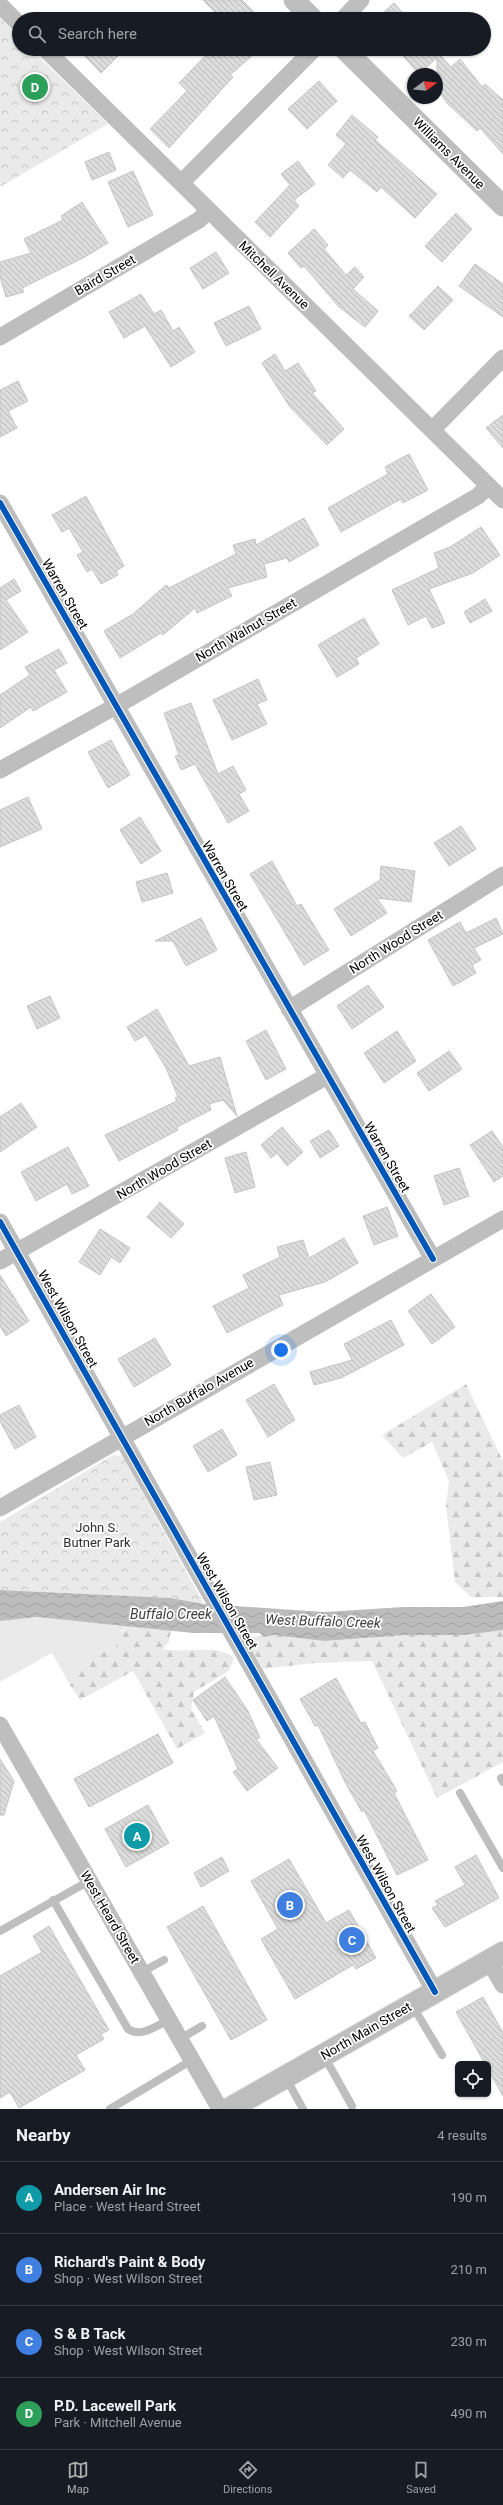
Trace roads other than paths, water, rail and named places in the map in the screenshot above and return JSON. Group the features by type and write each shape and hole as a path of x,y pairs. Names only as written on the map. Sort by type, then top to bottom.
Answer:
{"main road":[{"name":"North Main Street","path":"238,2107 285,2077 496,1957"}],"street":[{"path":"294,0 306,12"},
{"path":"350,12 361,0"},
{"path":"0,5 12,17"},
{"name":"Mitchell Avenue","path":"52,56 503,500"},
{"path":"181,183 307,56"},
{"name":"Williams Avenue","path":"351,56 503,206"},
{"name":"Baird Street","path":"0,337 199,220 208,211"},
{"path":"432,430 503,358"},
{"name":"North Walnut Street","path":"0,770 116,706 478,496 488,486"},
{"name":"Warren Street","path":"0,503 327,1076 433,1258"},
{"name":"North Wood Street","path":"289,1009 503,875"},
{"name":"North Wood Street","path":"0,1261 327,1076"},
{"name":"North Buffalo Avenue","path":"0,1508 503,1219"},
{"name":"West Wilson Street","path":"0,1222 435,1992"},
{"name":"West Heard Street","path":"0,1725 220,2109"},
{"path":"496,1957 503,1985"}],"lane":[{"path":"460,1792 503,1868"},
{"path":"0,1931 89,1881"},
{"path":"53,1900 128,2029 134,2033 142,2033 169,2020"},
{"path":"142,1972 164,1960"},
{"path":"412,2005 442,2055"},
{"path":"180,2039 202,2026"},
{"path":"324,2056 352,2106"},
{"path":"110,2109 192,2060"},
{"path":"285,2077 303,2109"}],"water":[{"name":"Buffalo Creek","path":"0,1590 171,1598 204,1604 324,1612 404,1607 463,1607 503,1601 503,1630 465,1635 405,1635 324,1641 274,1635 263,1637 260,1633 193,1633 37,1617 0,1621"}],"place":[{"name":"P.D. Lacewell Park","path":"35,87"},
{"name":"Andersen Air Inc","path":"137,1836"},
{"name":"Richard's Paint & Body","path":"290,1905"},
{"name":"S & B Tack","path":"352,1940"}],"park label":[{"name":"John S. Butner Park","path":"97,1534"}],"water label":[{"name":"West Buffalo Creek","path":"323,1621"}]}
